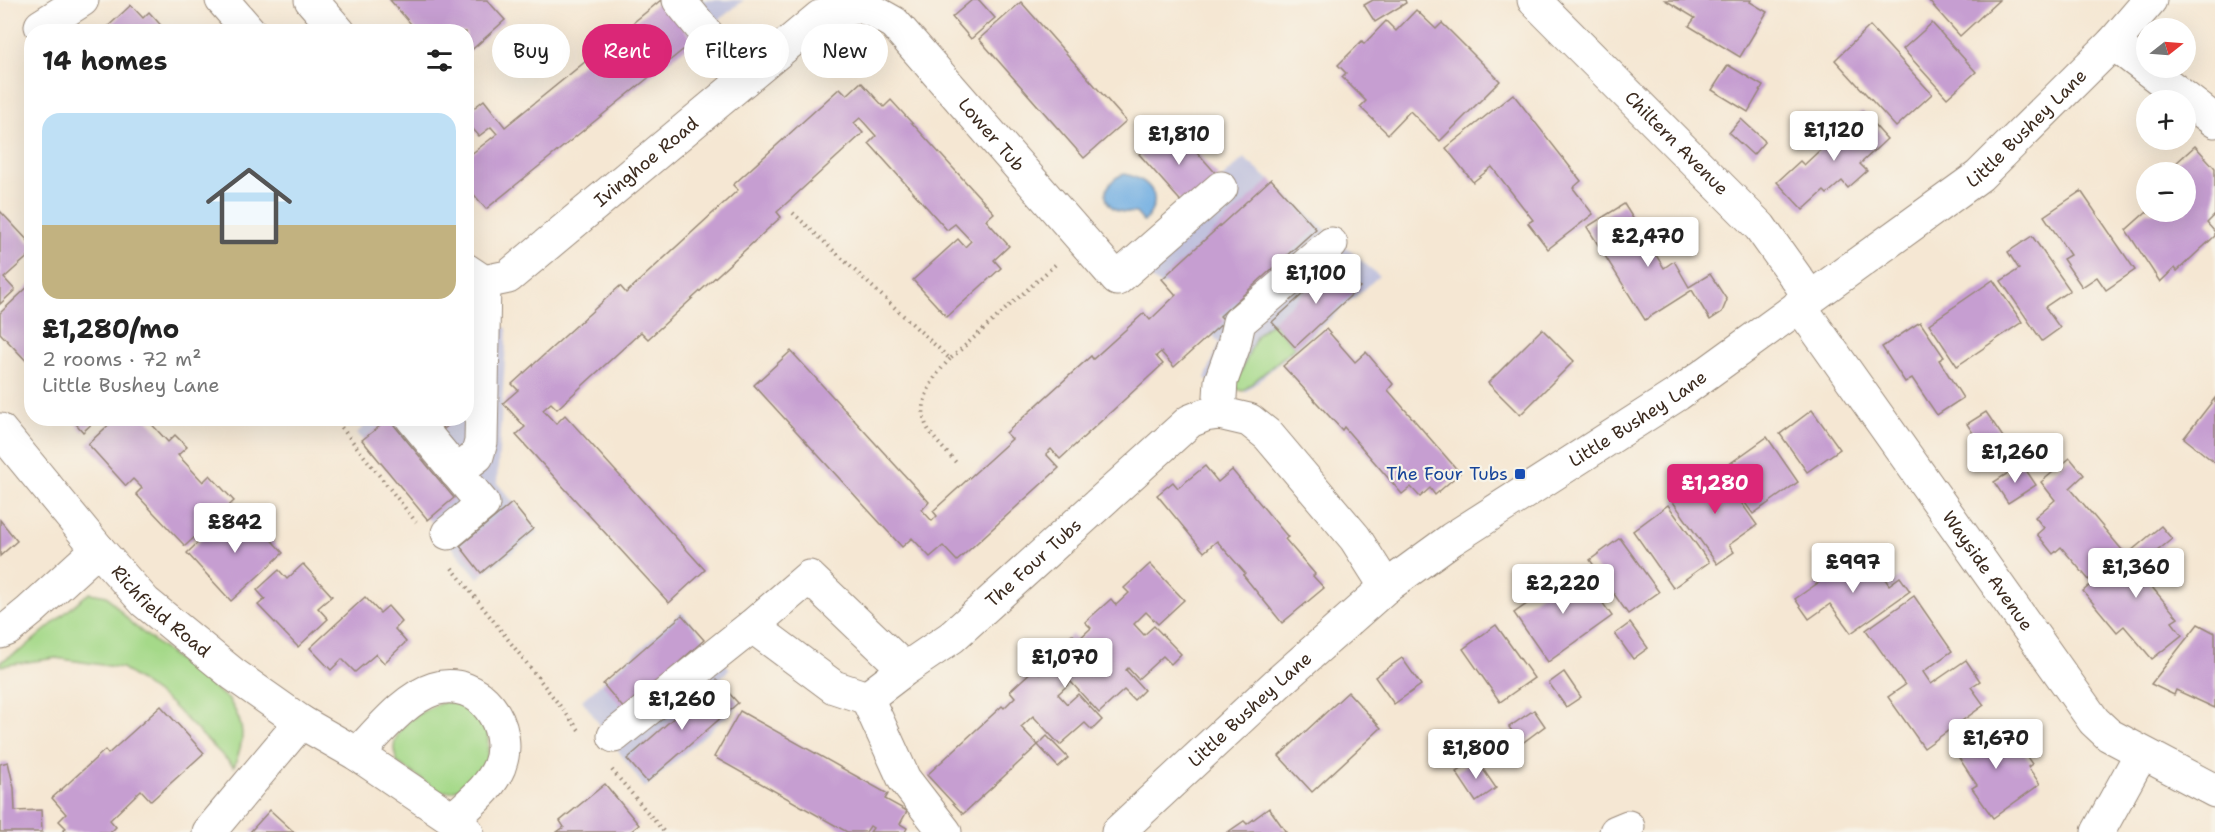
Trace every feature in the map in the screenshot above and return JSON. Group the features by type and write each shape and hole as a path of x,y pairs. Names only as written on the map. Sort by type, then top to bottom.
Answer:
{"street":[{"path":"44,24 82,0"},
{"path":"222,0 243,24"},
{"path":"311,0 332,24"},
{"path":"679,0 744,80"},
{"name":"Chiltern Avenue","path":"1534,0 1760,227 1805,301"},
{"name":"Little Bushey Lane","path":"1118,832 1280,681 1386,587 1452,539 1678,394 1979,176 2113,44 2151,0"},
{"name":"Lower Tub","path":"817,8 859,6 872,10 894,23 1117,279 1221,188"},
{"name":"Ivinghoe Road","path":"475,276 508,277 744,80 817,8"},
{"path":"2113,44 2215,121"},
{"path":"1331,244 1239,322 1234,345 1221,381 1219,412 1249,420 1268,435 1355,538 1386,587"},
{"path":"456,472 477,456 482,442 475,276"},
{"name":"Wayside Avenue","path":"1805,301 2094,721 2109,735 2141,754 2215,791"},
{"name":"The Four Tubs","path":"867,699 905,669 952,637 1190,421 1219,412"},
{"path":"419,426 483,504 434,531"},
{"name":"Richfield Road","path":"0,430 145,602 233,674 301,722 357,754 460,825 499,766 502,749 501,732 494,713 483,698 466,689 450,687 435,689 419,697 394,715 357,754"},
{"path":"0,632 8,629 30,611 98,549"},
{"path":"612,752 809,577 905,669"},
{"path":"752,626 834,687 867,699 904,778 945,832"},
{"path":"209,832 301,722"},
{"path":"2098,832 2141,754"}],"path":[{"path":"793,213 950,359"},
{"path":"958,465 928,430 924,418 926,393 933,379 950,359 1083,239"},
{"path":"341,426 434,531"},
{"path":"450,566 580,731"},
{"path":"612,752 664,832"}],"shaded area":[{"path":"663,0 744,0 715,24 684,24 684,26"},
{"path":"1244,158 1379,276 1246,392 1205,379 1219,343 1212,334 1226,320 1181,271 1163,286 1152,280 1135,257"},
{"path":"474,325 507,328 497,483 539,532 478,578 357,433 364,426 474,426"},
{"path":"682,612 730,669 719,679 740,704 645,788 582,700"}],"green space":[{"path":"1272,322 1295,347 1243,391 1234,388 1257,335"},
{"path":"90,593 107,596 132,624 229,700 241,725 242,733 234,767 170,703 122,668 56,658 0,666 0,662 23,649"},
{"path":"445,702 458,703 471,710 488,733 488,760 465,786 452,791 440,792 397,762 394,748 396,739 405,724 429,708"}],"water":[{"path":"1125,174 1143,181 1152,192 1153,206 1144,222 1136,213 1119,211 1107,201 1109,185 1113,180"}],"building":[{"path":"390,0 487,0 505,20 501,24 492,24 492,32 474,48 474,24 411,24"},
{"path":"661,0 684,29 684,49 672,59 672,24 632,24"},
{"path":"972,0 979,0 995,18 971,39 952,17"},
{"path":"1373,0 1405,0 1406,3 1375,22 1364,5"},
{"path":"1665,0 1751,0 1750,2 1767,12 1740,57 1689,26 1695,18"},
{"path":"1928,0 1999,0 1960,36"},
{"path":"1021,2 1126,121 1084,158 979,39"},
{"path":"131,5 143,18 149,12 160,24 111,24"},
{"path":"1416,10 1436,29 1442,23 1500,81 1440,141 1410,111 1388,134 1360,107 1366,101 1342,77 1346,73 1338,65 1362,41 1364,44 1386,21 1396,31"},
{"path":"1932,23 1976,72 1947,98 1903,49"},
{"path":"1870,26 1932,94 1896,127 1835,60"},
{"path":"582,64 582,78 648,78 486,209 474,195 474,152 497,134 491,127 479,136 474,130 474,108 484,100 505,127 565,78 570,78 570,74"},
{"path":"1728,65 1763,86 1748,112 1712,90"},
{"path":"861,82 884,107 891,100 994,213 986,220 1009,246 994,260 1001,268 947,317 913,280 958,239 965,247 971,241 955,224 947,230 869,143 876,136 860,118 854,123 863,133 777,212 781,217 648,339 641,332 557,409 551,403 543,410 556,424 565,415 705,570 669,603 516,435 525,427 503,403 518,390 512,384 620,286 626,293 738,190 733,185 840,88 847,95"},
{"path":"1513,94 1581,181 1573,188 1593,214 1548,249 1528,223 1533,220 1492,167 1473,182 1446,148"},
{"path":"1862,111 1887,139 1860,164 1867,171 1848,188 1842,181 1827,194 1824,191 1803,210 1777,182 1800,161 1804,165"},
{"path":"1741,119 1765,141 1753,155 1729,133"},
{"path":"1173,125 1219,177 1186,207 1139,154"},
{"path":"2196,147 2215,168 2215,215 2207,223 2215,232 2215,236 2177,271 2175,268 2160,282 2126,230 2136,221 2196,222 2196,162 2177,162 2191,150 2196,150"},
{"path":"1271,179 1316,229 1220,316 1225,321 1174,367 1161,352 1156,356 1163,364 1060,459 1051,449 1046,454 1059,468 957,561 943,546 930,557 912,538 902,547 754,385 791,351 929,502 922,510 932,521 937,516 933,511 1012,439 1006,433 1091,356 1093,359 1144,313 1150,320 1176,295 1162,279"},
{"path":"2081,191 2135,270 2106,290 2097,277 2082,287 2063,259 2070,255 2044,216"},
{"path":"1624,204 1664,268 1674,261 1689,287 1710,274 1727,300 1722,312 1710,320 1692,290 1645,320 1587,227"},
{"path":"0,211 24,236 24,260 4,278 15,290 0,304"},
{"path":"2032,236 2070,290 2045,307 2060,328 2042,341 2001,281 2019,269 2008,252"},
{"path":"1338,262 1360,287 1295,347 1272,322"},
{"path":"1993,280 2022,322 1957,366 1929,324"},
{"path":"24,290 24,358 0,333 0,313"},
{"path":"1920,322 1944,357 1939,360 1963,398 1937,415 1912,378 1905,382 1882,347"},
{"path":"1326,329 1355,362 1366,352 1393,384 1388,390 1460,473 1435,495 1430,488 1420,497 1411,487 1402,494 1344,427 1342,430 1283,366"},
{"path":"1542,329 1574,361 1520,415 1488,383"},
{"path":"2215,398 2215,463 2184,438"},
{"path":"1812,410 1840,449 1807,472 1780,434"},
{"path":"1986,412 2005,440 1986,453 1967,424"},
{"path":"78,426 89,426 83,432"},
{"path":"107,426 153,426 168,442 175,435 187,447 178,455 203,482 210,475 234,501 185,546 136,494 142,488 133,479 126,486 88,444"},
{"path":"380,426 395,426 454,498 428,520 362,440"},
{"path":"1767,437 1798,482 1753,514 1721,470"},
{"path":"2070,458 2084,475 2070,488 2123,551 2089,580 2061,547 2053,554 2037,534 2044,528 2035,517 2055,500 2041,482"},
{"path":"2022,464 2036,485 2008,503 1994,482"},
{"path":"1205,466 1218,482 1232,470 1288,537 1285,539 1324,588 1282,623 1243,575 1245,573 1217,541 1204,552 1157,495 1173,482 1178,488"},
{"path":"1718,470 1757,525 1729,545 1734,552 1717,564 1673,502"},
{"path":"512,503 533,529 481,573 460,546"},
{"path":"1668,505 1709,562 1673,588 1633,531"},
{"path":"230,512 240,523 249,515 283,553 231,601 187,553"},
{"path":"0,520 17,541 0,556"},
{"path":"2161,526 2172,539 2136,568 2178,618 2172,622 2182,635 2152,659 2124,626 2117,632 2083,591"},
{"path":"1620,538 1659,592 1628,614 1590,560"},
{"path":"1857,556 1869,573 1877,567 1889,585 1900,577 1910,591 1851,633 1830,604 1809,619 1795,599"},
{"path":"303,564 332,596 318,608 328,619 298,647 258,605 265,599 257,590 279,570 287,579"},
{"path":"1150,564 1184,600 1158,624 1146,612 1134,624 1144,635 1154,626 1181,654 1171,664 1163,656 1138,679 1128,668 1126,670 1144,690 1134,700 1124,690 1099,713 1071,682 1058,694 1067,704 1078,694 1102,720 1092,730 1085,723 1060,745 1033,716 1021,727 1038,745 963,814 927,775 1002,706 1004,708 1015,697 1010,691 1035,668 1040,674 1052,663 1047,657 1072,634 1078,640 1091,628 1085,622 1111,599 1116,605 1129,593 1124,588"},
{"path":"1578,568 1612,616 1548,662 1514,613"},
{"path":"1914,596 1952,651 1923,672 1931,684 1966,660 1980,681 1971,687 1984,705 1924,748 1888,697 1905,685 1866,630"},
{"path":"365,597 380,613 388,606 402,622 395,629 406,642 384,663 376,654 355,672 342,659 331,670 310,648"},
{"path":"682,615 704,640 625,710 603,684"},
{"path":"1630,623 1648,648 1633,659 1615,634"},
{"path":"2198,624 2215,633 2215,708 2176,690 2174,695 2151,684"},
{"path":"1496,625 1534,678 1500,702 1463,649"},
{"path":"1402,658 1421,685 1394,704 1375,677"},
{"path":"1564,672 1581,697 1566,707 1549,683"},
{"path":"717,680 738,703 647,782 627,759"},
{"path":"1348,692 1381,728 1312,792 1279,756"},
{"path":"161,706 204,753 151,801 141,790 110,820 116,827 111,832 62,832 66,828 59,821 66,814 52,798 105,750 108,754"},
{"path":"1534,710 1545,726 1521,744 1509,727"},
{"path":"740,711 888,794 885,799 907,811 900,824 907,828 905,832 870,832 873,828 870,826 866,832 847,832 714,757"},
{"path":"1979,722 2001,752 2016,741 2032,764 2028,767 2040,784 1993,818 1972,788 1977,785 1959,758 1966,753 1956,739"},
{"path":"1047,736 1068,758 1058,767 1038,745"},
{"path":"1476,759 1496,788 1476,802 1456,772"},
{"path":"8,762 14,788 15,811 41,810 42,832 0,832 0,764"},
{"path":"605,784 639,825 630,832 557,832 564,827 560,821"},
{"path":"1269,808 1286,832 1228,832 1244,821 1247,824"},
{"path":"270,810 294,832 250,832"}],"place":[{"name":"The Four Tubs","path":"1520,474"}]}
